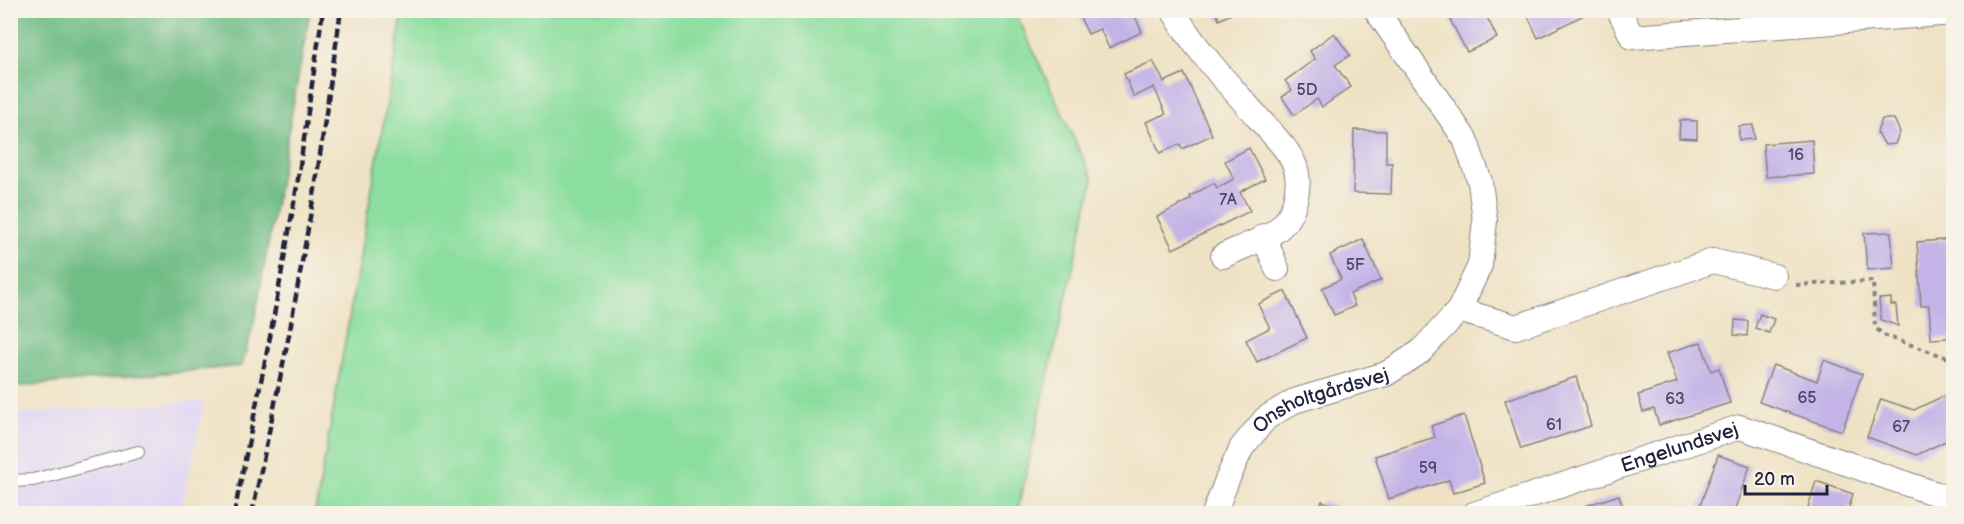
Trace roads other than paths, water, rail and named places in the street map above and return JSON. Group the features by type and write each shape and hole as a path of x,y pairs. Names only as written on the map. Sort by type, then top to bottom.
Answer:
{"street":[{"path":"1173,10 1181,26 1287,152 1295,167 1296,193 1288,217 1277,230 1223,256"},
{"name":"Onsholtgårdsvej","path":"1214,513 1242,447 1266,418 1294,401 1386,375 1420,352 1459,310 1480,265 1485,221 1480,182 1465,140 1376,10"},
{"path":"1619,10 1632,37 1953,13"},
{"path":"1264,236 1277,269"},
{"path":"1459,310 1516,327 1713,261 1774,276"},
{"name":"Engelundsvej","path":"1474,513 1740,427 1953,500"}],"lane":[{"path":"10,481 33,480 138,452"}],"railway":[{"path":"234,514 271,332 297,186 323,10"},
{"path":"252,514 289,335 315,189 341,10"}]}
